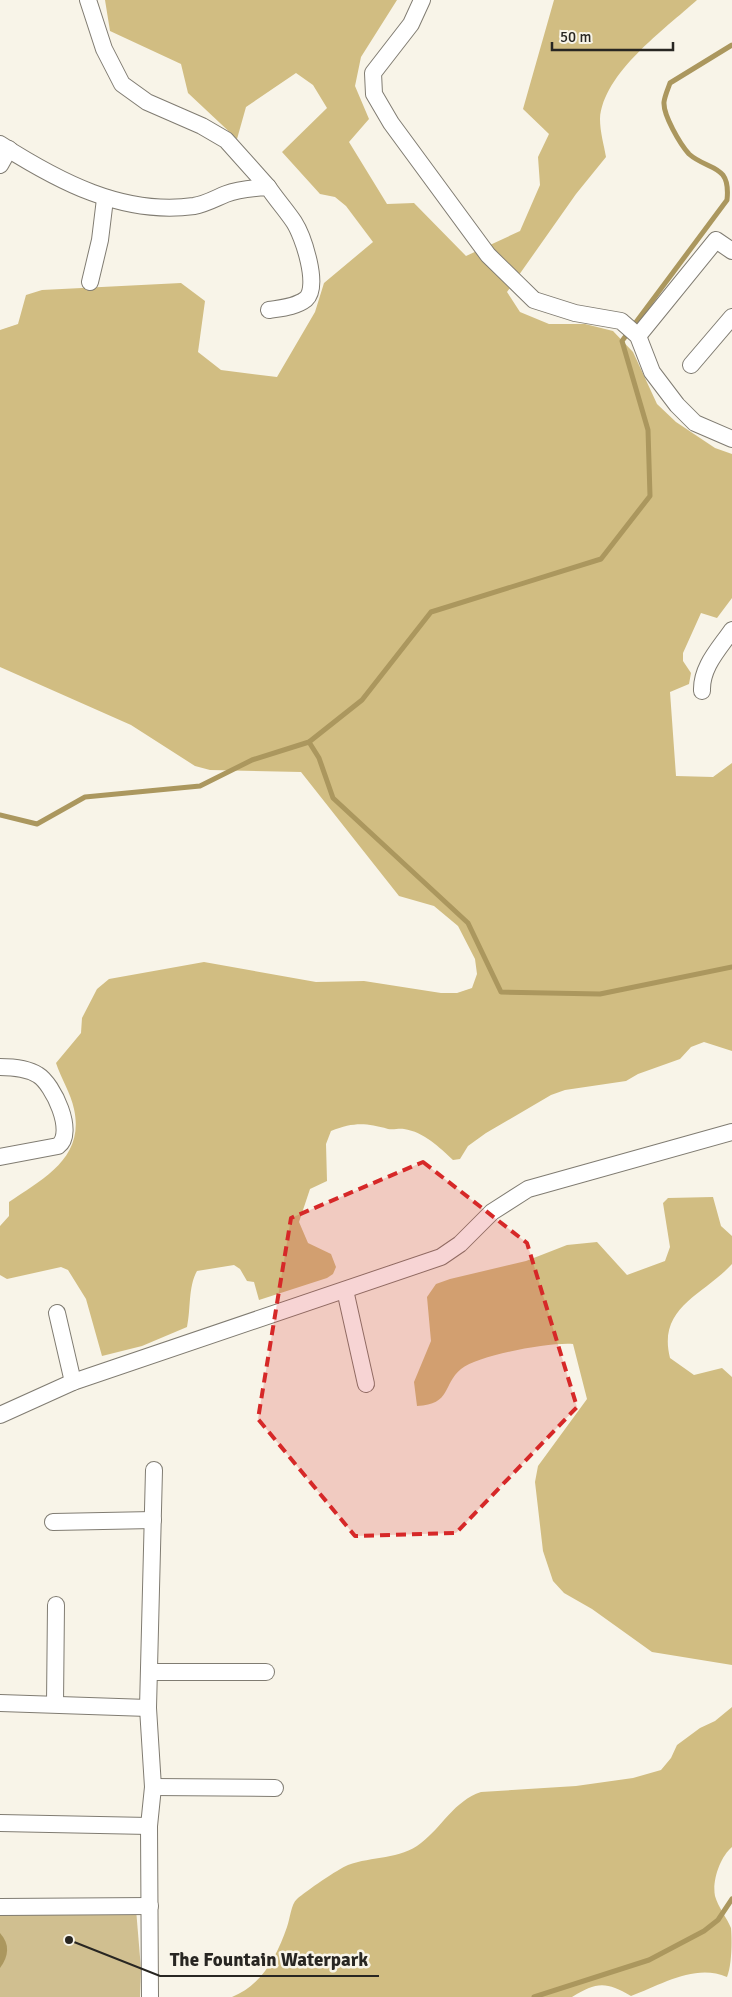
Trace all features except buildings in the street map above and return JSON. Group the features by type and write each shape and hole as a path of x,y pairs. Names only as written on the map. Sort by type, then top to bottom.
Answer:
{"street":[{"path":"88,0 104,49 122,84 147,102 202,126 226,140 268,187 295,223 304,244 312,281 312,290 307,298 298,304 269,310"},
{"path":"422,0 411,24 373,73 372,83 379,105 488,256 534,300 631,329 652,372 677,405 695,422 732,439"},
{"path":"0,165 4,146 54,177 104,199 154,206 188,207 206,203 234,192 268,187"},
{"path":"90,282 100,240 104,199"},
{"path":"631,329 716,240 732,251"},
{"path":"691,365 732,317"},
{"path":"702,691 703,676 707,667 732,630"},
{"path":"0,1067 17,1068 39,1075 58,1102 66,1133 62,1143 58,1146 0,1156"},
{"path":"0,1415 73,1382 441,1257 460,1244 492,1212 528,1189 732,1132"},
{"path":"345,1290 366,1384"},
{"path":"57,1312 73,1382"},
{"path":"150,1997 149,1826 153,1787 148,1708 154,1470"},
{"path":"53,1522 153,1520"},
{"path":"55,1703 56,1605"},
{"path":"150,1672 266,1672"},
{"path":"0,1703 55,1703 148,1708"},
{"path":"153,1787 275,1788"},
{"path":"0,1824 149,1826"},
{"path":"0,1907 150,1906"}],"highlighted area":[{"path":"423,1162 527,1243 577,1407 456,1533 355,1536 258,1419 291,1218"}],"shaded area":[{"path":"105,0 397,0 361,57 355,86 369,119 349,142 387,204 414,203 466,256 520,231 540,185 538,157 549,134 523,109 554,0 697,0 638,53 612,85 604,102 600,119 606,157 576,194 507,292 520,312 549,324 585,324 613,331 633,352 657,404 676,422 715,448 732,454 732,598 717,618 701,613 683,653 683,661 691,673 689,684 670,692 676,776 713,777 732,763 732,1051 704,1042 691,1047 680,1059 638,1074 626,1081 565,1090 551,1095 486,1133 468,1146 460,1159 453,1160 425,1137 404,1129 390,1129 360,1124 331,1131 326,1144 327,1181 310,1189 299,1222 308,1243 331,1254 336,1267 333,1274 327,1278 259,1300 254,1282 247,1281 240,1269 234,1265 197,1271 191,1291 187,1327 142,1346 102,1356 86,1299 68,1270 61,1267 7,1279 0,1275 0,1226 9,1216 9,1202 35,1185 58,1165 67,1154 73,1141 76,1126 74,1109 56,1063 81,1033 82,1018 97,989 109,979 204,962 316,982 364,981 441,993 457,993 472,988 477,974 475,959 458,926 434,906 399,896 301,772 210,770 195,766 131,725 0,667 0,330 18,324 26,295 42,290 181,283 205,301 198,352 221,370 277,377 315,312 324,283 373,242 346,206 335,197 320,194 282,152 327,108 313,85 296,73 246,107 237,139 188,93 181,64 110,31"},
{"path":"713,1197 721,1226 732,1236 732,1264 677,1314 670,1326 668,1341 670,1358 694,1375 722,1368 732,1377 732,1665 652,1652 592,1609 564,1593 553,1581 543,1551 535,1482 538,1466 587,1399 573,1344 548,1345 515,1350 470,1364 455,1375 441,1398 436,1402 428,1404 417,1406 414,1382 431,1341 427,1297 436,1284 526,1261 567,1245 597,1242 627,1275 665,1261 670,1247 663,1203 668,1198"},
{"path":"732,1707 732,1847 721,1863 714,1890 716,1900 731,1928 731,1959 727,1977 715,1973 690,1974 666,1981 631,1996 615,1988 601,1985 588,1988 572,1997 232,1997 252,1985 273,1959 283,1938 295,1901 337,1871 357,1862 395,1855 413,1848 429,1836 463,1801 481,1792 576,1786 633,1778 661,1770 671,1758 677,1745 700,1728 715,1721"},
{"path":"136,1909 141,1969 140,1997 0,1997 0,1911"},
{"path":"0,1933 7,1946 7,1955 0,1968"}],"waterway":[{"path":"0,815 37,824 85,797 200,786 252,760 309,742 362,700 431,612 601,559 650,496 648,430 622,341 727,200 727,188 722,174 689,154 677,137 664,108 665,97 670,83 732,45"},
{"path":"309,742 319,758 333,798 468,923 501,992 600,994 732,967"},
{"path":"534,1997 649,1960 704,1931 718,1920 732,1899"}],"place":[{"name":"The Fountain Waterpark","path":"69,1940"}]}
